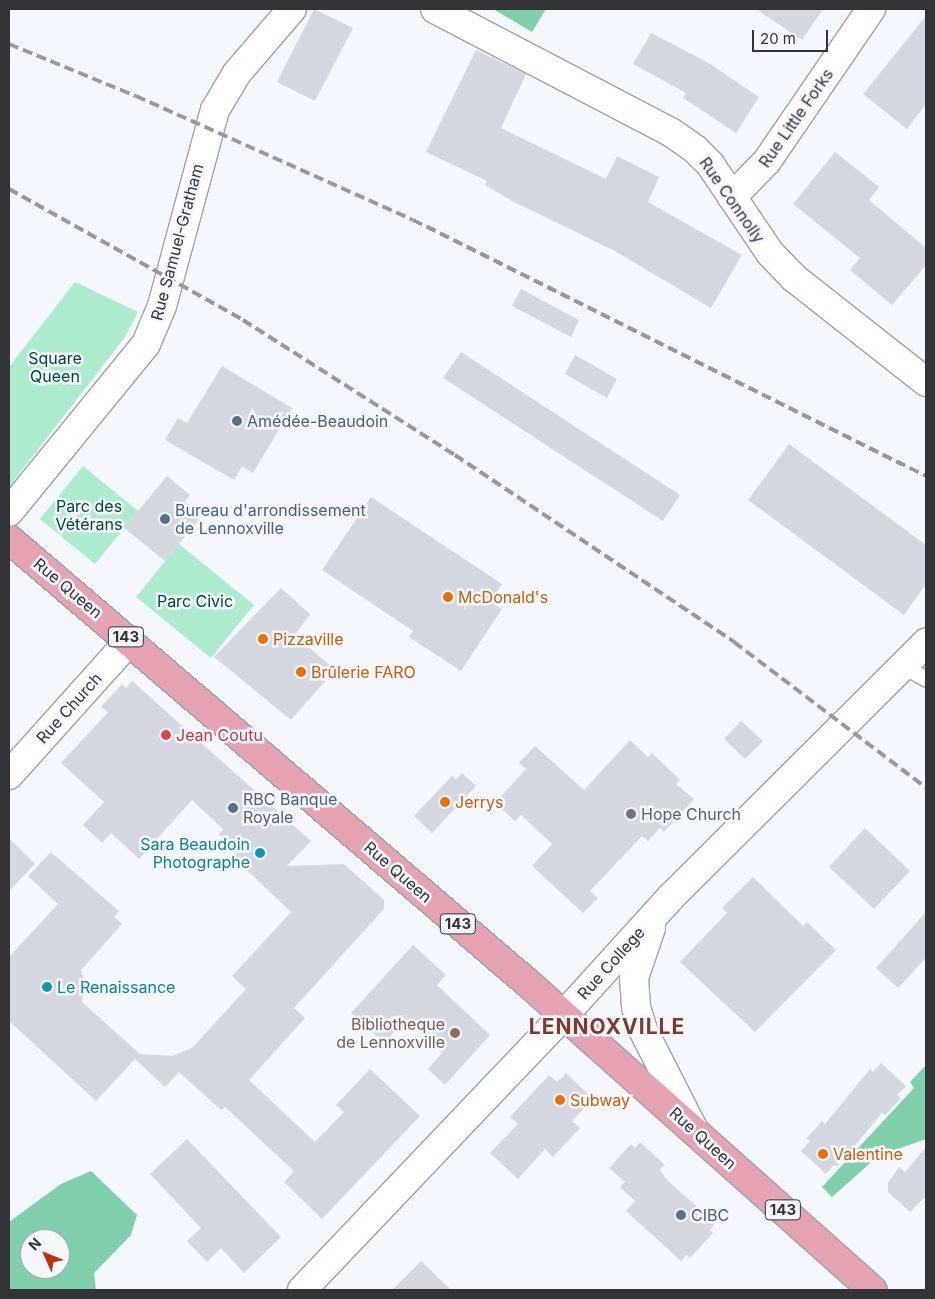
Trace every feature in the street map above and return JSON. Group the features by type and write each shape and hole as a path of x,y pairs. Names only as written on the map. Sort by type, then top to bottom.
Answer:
{"main road":[{"name":"Rue Queen","path":"9,539 130,640 564,1014 872,1290"}],"street":[{"name":"Rue Samuel-Gratham","path":"9,512 146,344 165,296 202,146 215,110 237,73 292,9"},
{"name":"Rue Connolly","path":"435,9 672,133 710,164 770,253 794,278 926,382"},
{"name":"Rue Little Forks","path":"732,197 767,161 871,9"},
{"name":"Rue Church","path":"9,775 130,640"},
{"name":"Rue College","path":"302,1290 662,908 915,672 926,643"},
{"path":"662,908 638,961 636,1007 643,1030 694,1130"}],"green space":[{"path":"493,9 546,9 532,32"},
{"name":"Square Queen","path":"75,282 138,312 125,337 9,487 9,367"},
{"name":"Parc des Vétérans","path":"83,466 138,511 95,564 40,519"},
{"name":"Parc Civic","path":"179,544 254,605 211,658 136,597"},
{"path":"926,1065 926,1139 878,1156 832,1197 822,1187 914,1088 910,1082"},
{"path":"91,1171 137,1215 131,1235 94,1273 96,1290 9,1290 9,1222 61,1184"}],"building":[{"path":"314,9 353,28 315,101 277,82"},
{"path":"756,9 823,9 802,40"},
{"path":"926,16 926,104 907,129 863,94"},
{"path":"651,33 707,62 759,97 736,133 683,98 686,93 633,64"},
{"path":"476,50 526,74 501,128 606,179 617,156 659,177 648,202 742,255 711,308 613,250 514,202 485,185 487,181 426,152"},
{"path":"835,152 879,187 869,200 926,248 926,265 892,305 850,270 860,258 793,204"},
{"path":"521,289 579,320 571,337 512,306"},
{"path":"461,352 680,495 663,521 443,378"},
{"path":"575,355 617,379 607,398 565,374"},
{"name":"Amédée-Beaudoin","path":"222,366 292,408 253,473 242,466 234,480 165,440 178,418 187,423"},
{"path":"789,444 926,545 926,584 904,615 748,500"},
{"name":"Bureau d'arrondissement de Lennoxville","path":"167,476 190,495 185,502 201,517 165,561 124,528"},
{"path":"371,497 502,584 490,602 502,609 461,671 409,637 413,631 322,570"},
{"path":"281,588 310,614 295,635 335,670 291,720 214,657"},
{"path":"132,681 311,841 287,866 344,864 384,900 384,909 294,1008 305,1018 249,1080 315,1142 344,1112 336,1105 370,1069 420,1116 322,1219 284,1182 294,1171 225,1107 221,1110 179,1072 165,1087 135,1059 96,1101 9,1021 9,957 58,904 28,876 51,852 119,911 114,917 122,924 81,970 85,985 82,1002 140,1054 172,1056 192,1048 246,989 232,976 291,912 233,857 238,851 219,834 223,829 192,800 139,859 111,833 102,843 83,825 104,802 61,763 108,712 101,707 122,684 126,688"},
{"path":"741,721 763,741 745,759 724,739"},
{"name":"Hope Church","path":"630,740 648,757 652,753 680,780 676,784 694,799 664,832 660,828 648,841 642,836 590,891 598,898 583,913 532,866 552,844 521,815 515,821 495,803 526,769 519,763 535,746 584,790"},
{"path":"462,773 476,786 432,833 414,816 452,776 456,779"},
{"path":"865,828 910,871 874,909 829,867"},
{"path":"9,838 35,864 9,891"},
{"path":"753,877 803,926 807,922 836,950 755,1032 680,962 727,913 722,908"},
{"path":"926,912 926,958 898,988 876,968"},
{"path":"413,945 446,975 437,985 490,1035 445,1085 428,1069 442,1053 406,1019 384,1043 351,1013"},
{"path":"881,1063 906,1086 897,1095 901,1098 885,1115 882,1113 837,1167 834,1165 826,1174 801,1151 810,1141 806,1139 822,1121 825,1124 870,1069 873,1072"},
{"path":"566,1073 593,1099 572,1121 580,1128 553,1157 545,1149 518,1179 490,1153 518,1124 510,1117 549,1075 557,1082"},
{"path":"187,1139 281,1237 244,1273 221,1248 207,1262 187,1241 201,1228 150,1174"},
{"path":"640,1142 665,1165 660,1169 665,1178 715,1223 710,1230 713,1233 690,1258 687,1255 681,1261 626,1211 635,1201 620,1187 625,1182 609,1168 631,1144 635,1148"},
{"path":"926,1147 926,1196 910,1212 888,1192 888,1183 899,1167 905,1172"},
{"path":"421,1261 451,1290 392,1290"}],"railway":[{"path":"9,44 136,96 413,220 926,476"},
{"path":"9,189 243,320 455,455 734,642 926,788"}],"place":[{"name":"Amédée-Beaudoin","path":"237,421"},
{"name":"Bureau d'arrondissement de Lennoxville","path":"165,519"},
{"name":"McDonald's","path":"448,597"},
{"name":"Pizzaville","path":"263,639"},
{"name":"Brûlerie FARO","path":"301,672"},
{"name":"Jean Coutu","path":"166,735"},
{"name":"Jerrys","path":"445,802"},
{"name":"RBC Banque Royale","path":"233,808"},
{"name":"Hope Church","path":"631,814"},
{"name":"Sara Beaudoin Photographe","path":"260,853"},
{"name":"Le Renaissance","path":"47,987"},
{"name":"Bibliotheque de Lennoxville","path":"455,1033"},
{"name":"Subway","path":"560,1100"},
{"name":"Valentine","path":"823,1154"},
{"name":"CIBC","path":"681,1215"}],"district":[{"name":"LENNOXVILLE","path":"607,1027"}]}
